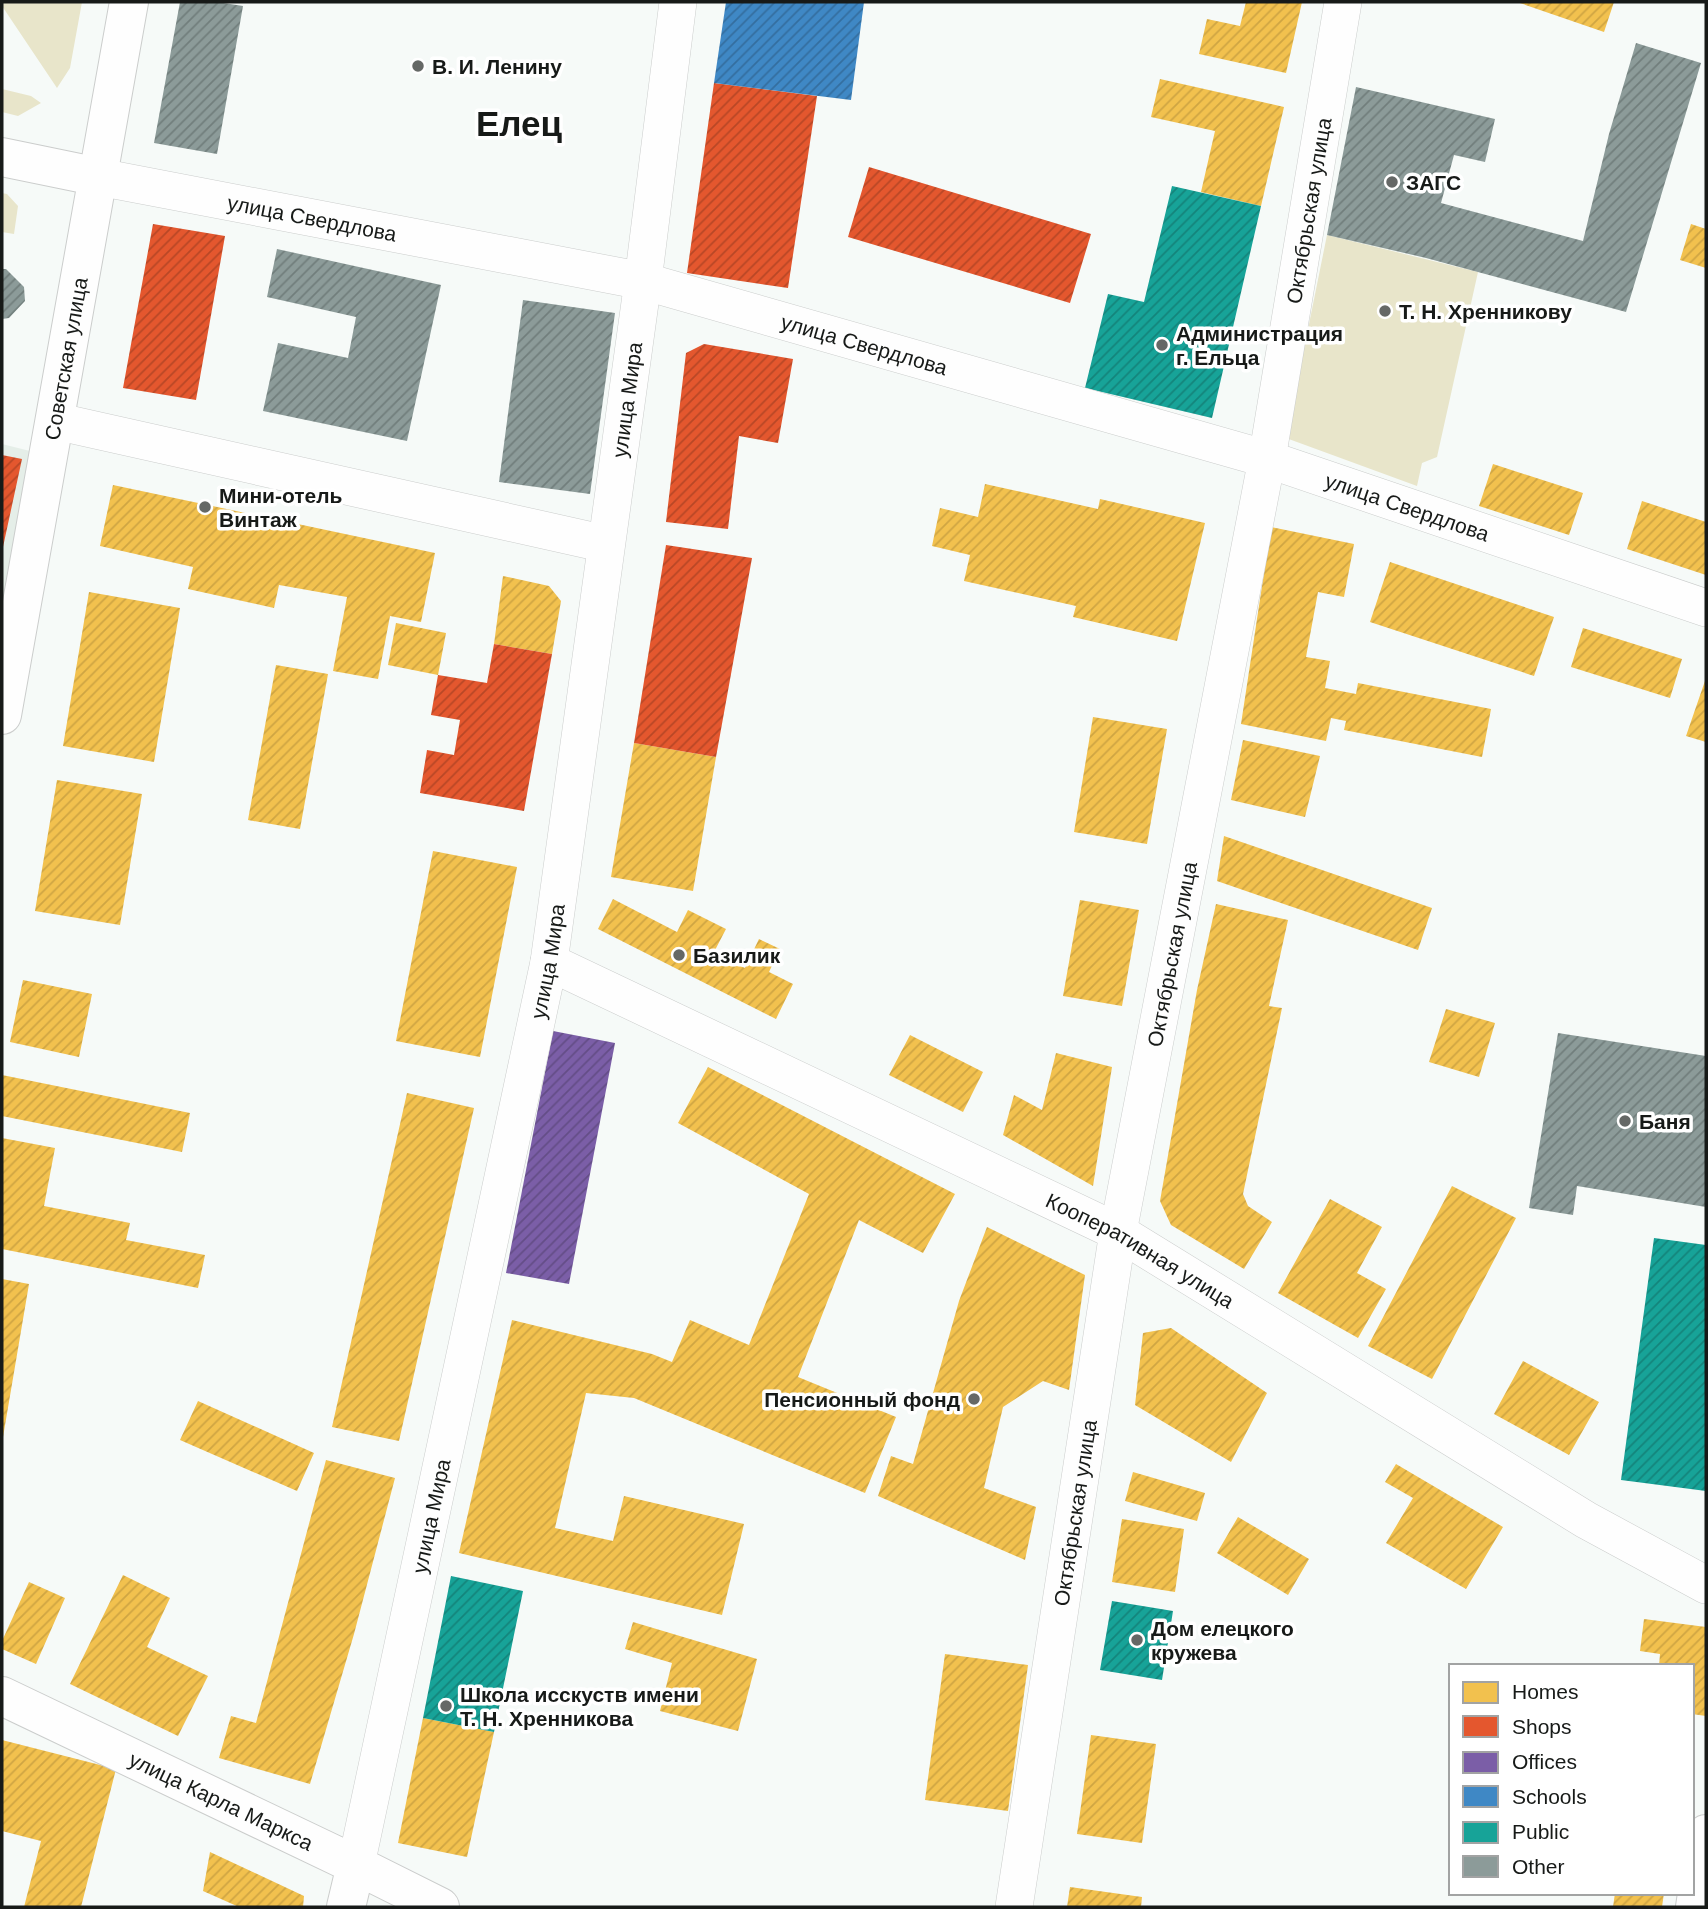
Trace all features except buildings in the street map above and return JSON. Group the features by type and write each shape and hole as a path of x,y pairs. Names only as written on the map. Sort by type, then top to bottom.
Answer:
{"street":[{"name":"Советская улица","path":"2,715 129,2"},
{"name":"улица Мира","path":"346,1907 549,962 678,2"},
{"name":"Октябрьская улица","path":"1014,1907 1118,1232 1267,459 1343,2"},
{"name":"улица Свердлова","path":"2,157 642,281 1267,459 1706,608"},
{"path":"55,421 606,544"},
{"name":"Кооперативная улица","path":"549,962 1118,1232 1586,1520 1706,1585"},
{"name":"улица Карла Маркса","path":"2,1696 440,1907"},
{"path":"1695,1907 1706,1834"}],"shaded area":[{"path":"2,2 82,2 70,68 57,88 2,6"},
{"path":"2,89 31,96 41,103 18,116 2,112"},
{"path":"2,193 7,194 18,206 14,234 2,232"},
{"path":"1327,235 1478,272 1437,457 1422,463 1417,486 1286,438"},
{"path":"2,444 34,452 2,609"}],"place":[{"name":"В. И. Ленину","path":"418,66"},
{"name":"ЗАГС","path":"1392,182"},
{"name":"Т. Н. Хренникову","path":"1385,311"},
{"name":"Администрация г. Ельца","path":"1162,345"},
{"name":"Мини-отель Винтаж","path":"205,507"},
{"name":"Базилик","path":"679,955"},
{"name":"Баня","path":"1625,1121"},
{"name":"Пенсионный фонд","path":"974,1399"},
{"name":"Дом елецкого кружева","path":"1137,1640"},
{"name":"Школа исскуств имени Т. Н. Хренникова","path":"446,1706"}],"district":[{"name":"Елец","path":"519,123"}]}
